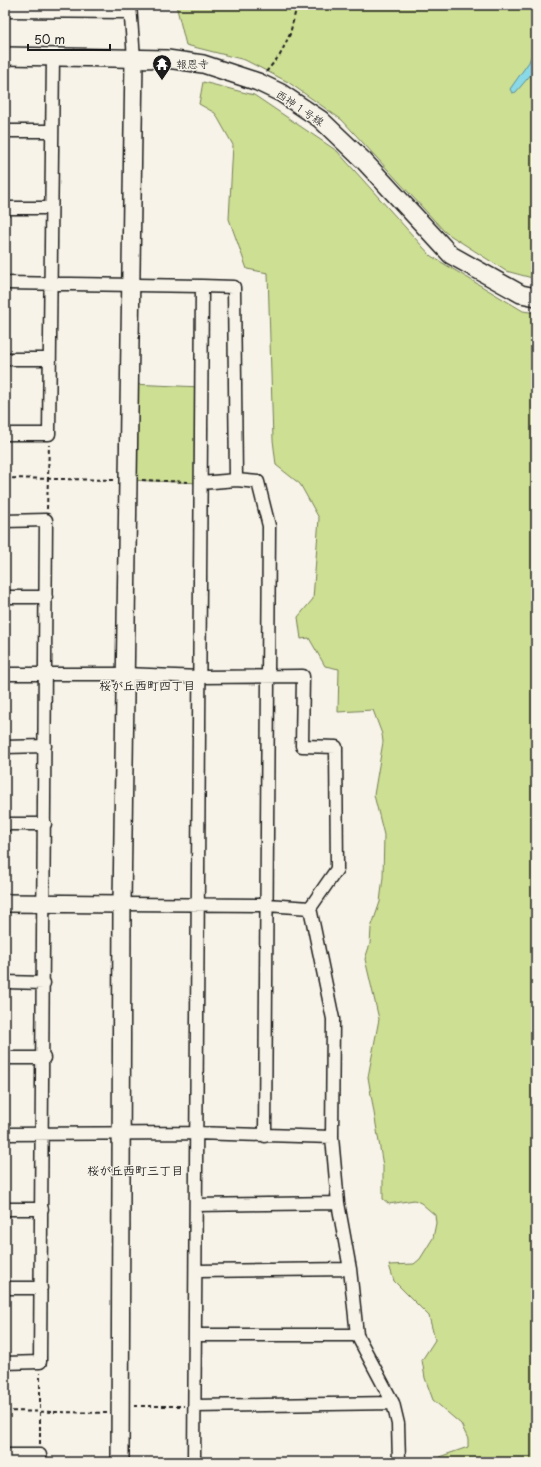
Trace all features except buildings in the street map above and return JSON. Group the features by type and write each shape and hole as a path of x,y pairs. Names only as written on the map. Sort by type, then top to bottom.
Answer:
{"street":[{"path":"5,12 130,9 134,58 122,904 120,1462"},
{"name":"西神１号線","path":"5,56 168,59 203,64 258,82 281,93 320,119 364,162 451,255 521,294 536,297"},
{"path":"5,434 49,434 54,56"},
{"path":"5,131 52,131"},
{"path":"5,208 51,208"},
{"path":"5,283 131,284 234,287 236,480"},
{"path":"194,1462 202,286"},
{"path":"5,359 49,359"},
{"path":"201,483 236,480 258,482 269,526 265,1136"},
{"path":"5,521 46,520 44,1058 40,1362 5,1363"},
{"path":"5,597 46,597"},
{"path":"5,674 125,674 200,677 303,676 302,746 336,747 337,869 310,908 333,1019 332,1137 338,1203 350,1269 356,1335 393,1403 398,1424 399,1462"},
{"path":"5,747 45,746"},
{"path":"5,824 45,824"},
{"path":"5,903 266,905 310,908"},
{"path":"5,982 44,982"},
{"path":"5,1058 44,1058"},
{"path":"5,1134 196,1133 332,1137"},
{"path":"196,1204 338,1203"},
{"path":"5,1209 42,1209"},
{"path":"196,1271 350,1269"},
{"path":"5,1288 41,1288"},
{"path":"196,1336 356,1335"},
{"path":"195,1406 393,1403"},
{"path":"5,1455 40,1459"}],"path":[{"path":"258,82 280,55 290,34 297,5"},
{"path":"46,520 49,434"},
{"path":"5,478 201,483"},
{"path":"40,1362 40,1459"},
{"path":"5,1411 120,1413 131,1406 195,1406"}],"green space":[{"path":"176,5 536,5 536,279 506,271 445,232 342,120 288,82 245,60 186,45"},
{"path":"203,82 254,95 337,151 431,256 523,311 536,313 536,1462 438,1462 439,1457 468,1447 468,1439 461,1424 433,1400 425,1378 422,1360 435,1340 429,1316 394,1281 389,1265 414,1264 420,1259 433,1238 436,1223 435,1215 421,1203 414,1200 389,1204 383,1199 383,1166 368,1077 379,1019 365,959 370,944 371,928 380,902 383,877 384,835 374,795 383,742 382,734 373,710 338,712 339,669 325,666 309,638 301,639 298,617 313,599 319,518 300,484 276,465 273,440 268,273 247,269 229,219 233,145 215,113 199,104"},
{"path":"130,384 202,387 201,483 128,480"}],"water":[{"path":"536,53 536,71 533,72 516,92 512,93 510,89 529,62 532,54"}],"place":[{"name":"報恩寺","path":"162,81"}],"district":[{"name":"桜が丘西町四丁目","path":"147,686"},
{"name":"桜が丘西町三丁目","path":"135,1171"}]}
